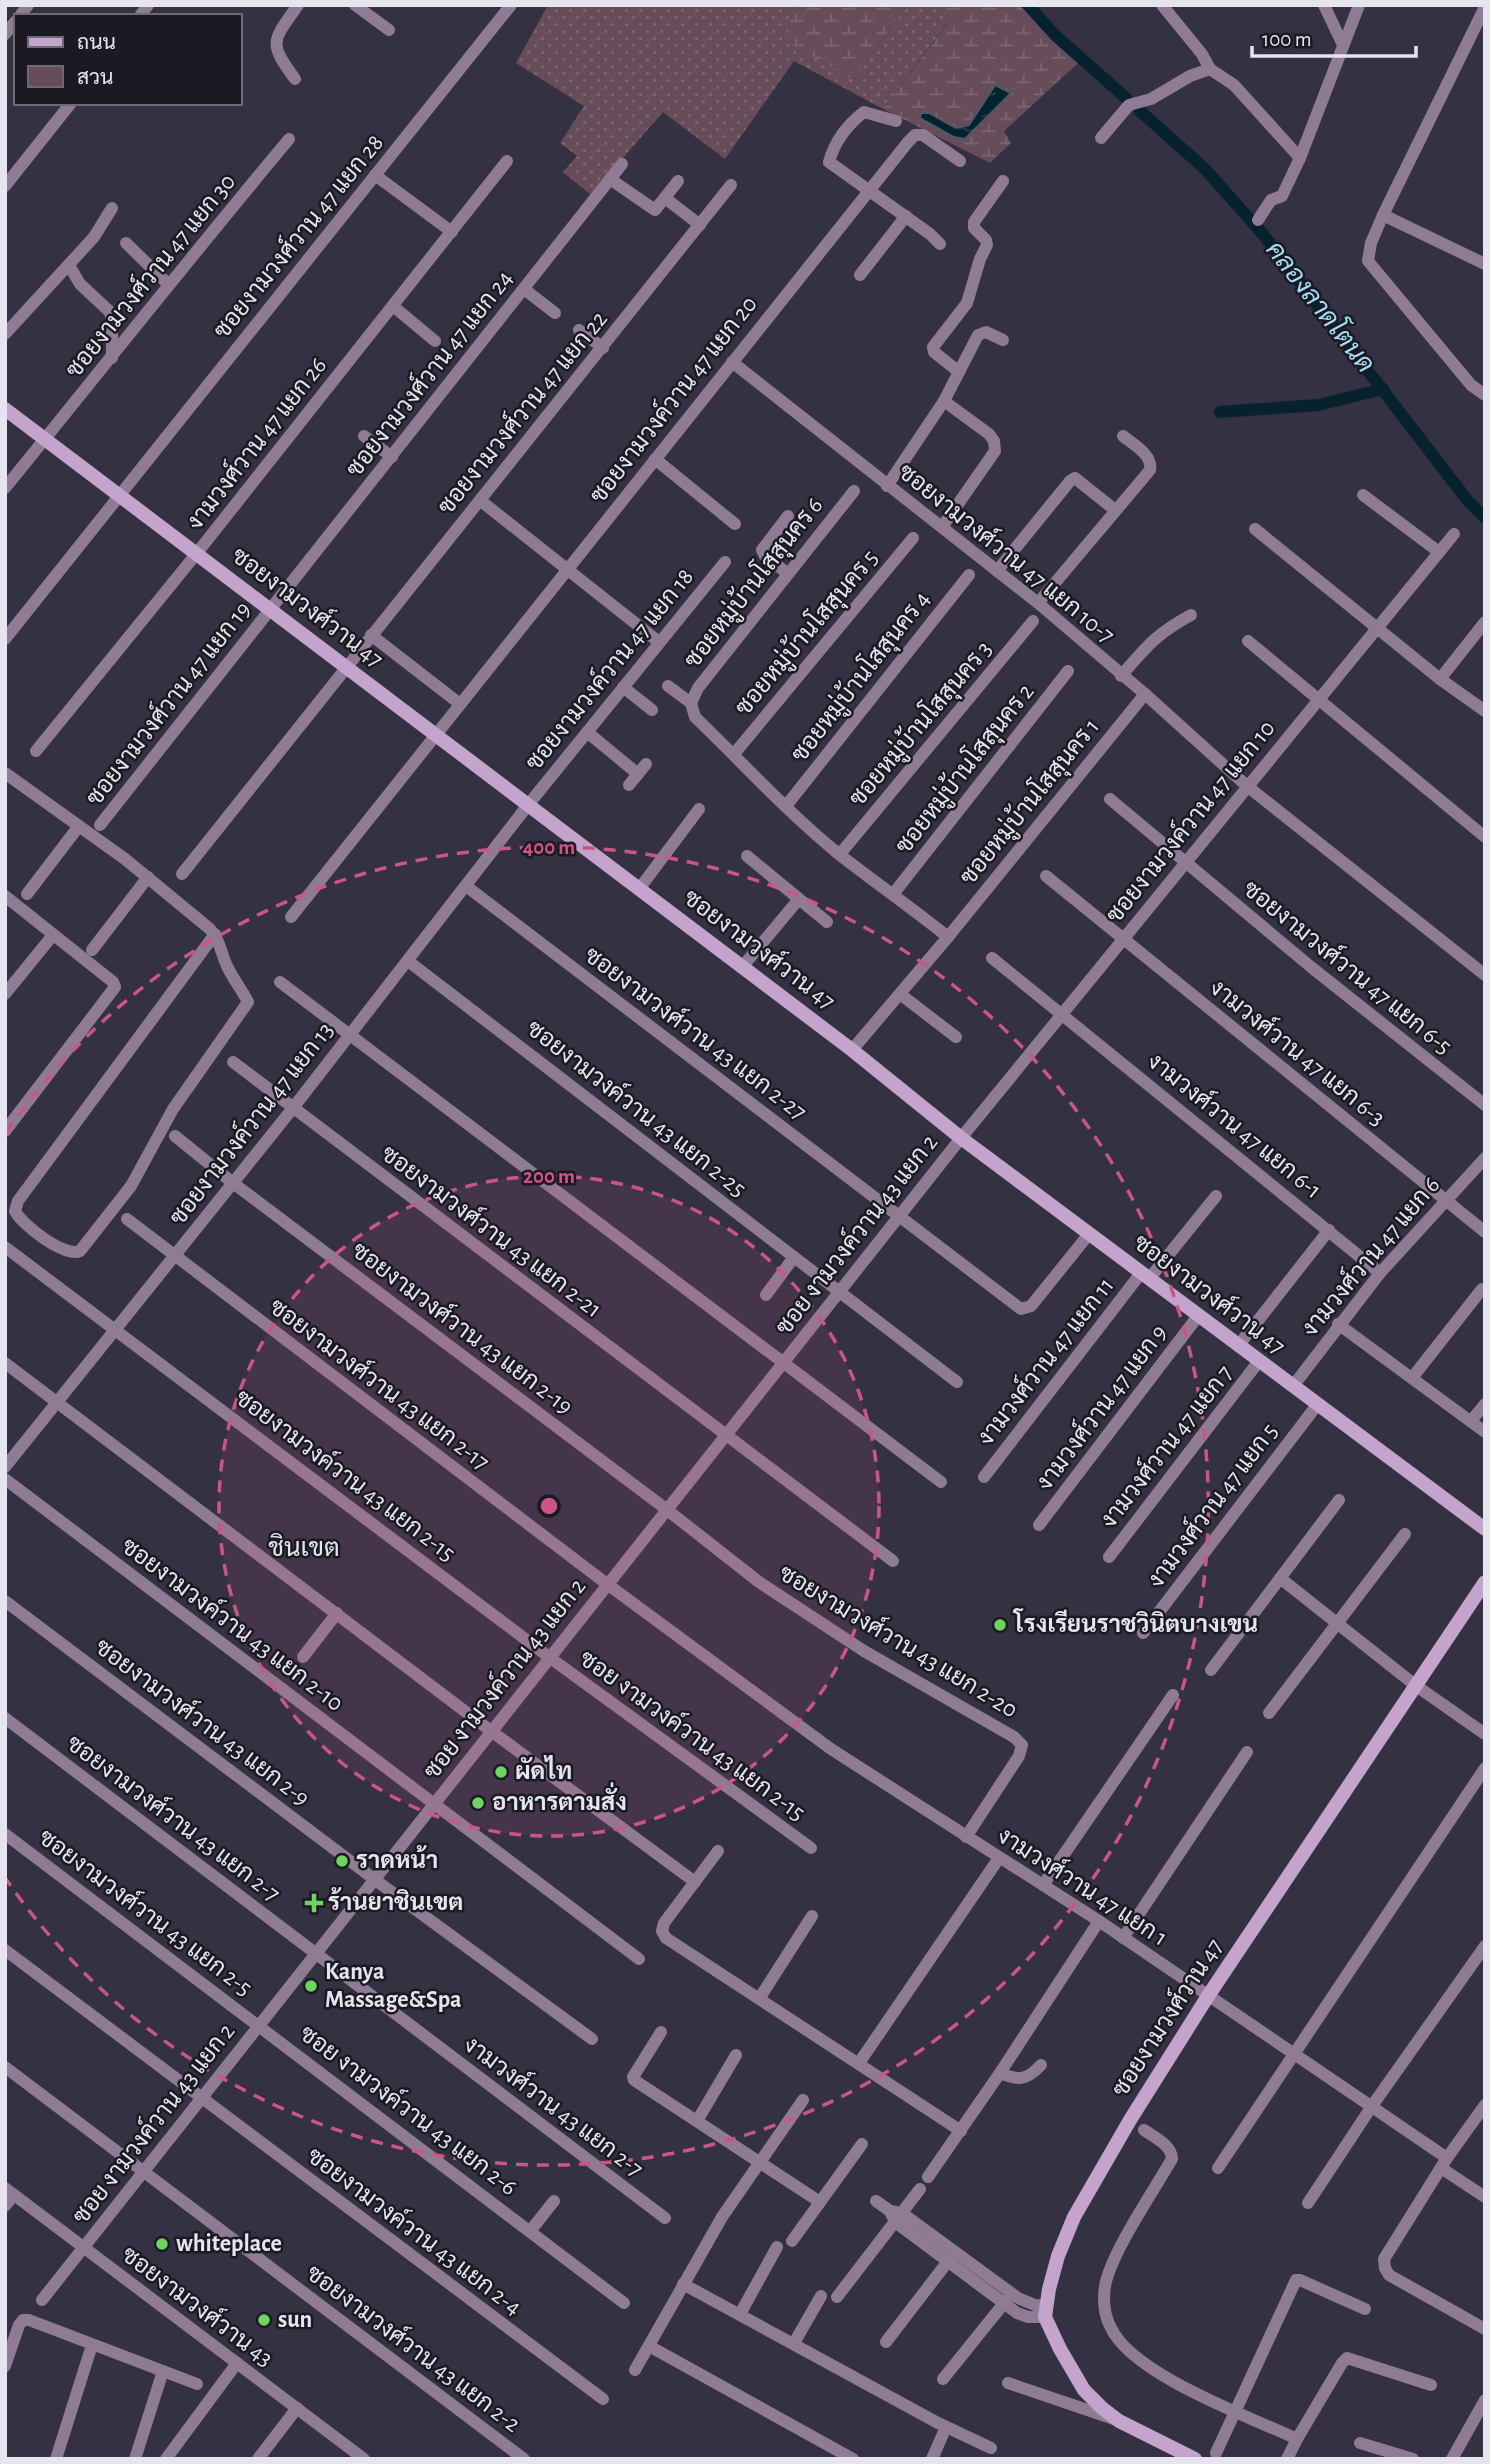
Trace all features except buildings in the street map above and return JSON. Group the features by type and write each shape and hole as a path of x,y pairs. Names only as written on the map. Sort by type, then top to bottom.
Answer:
{"street":[{"path":"295,79 276,53 276,42 298,5"},
{"path":"355,5 388,30"},
{"name":"ซอยงามวงศ์วาน 47 แยก 28","path":"5,639 511,5"},
{"path":"1162,5 1202,54 1210,69 1234,85 1300,158"},
{"path":"1258,220 1271,200 1282,196 1300,158 1359,5"},
{"path":"1328,6 1343,45"},
{"path":"1485,7 1383,215 1371,243 1368,261 1471,385 1485,395"},
{"path":"1101,138 1129,106 1151,99 1190,76 1210,69"},
{"path":"5,186 69,105"},
{"path":"896,121 864,112 850,122 834,146 829,162 906,216 940,244"},
{"name":"ซอยงามวงค์วาน 47 แยก 20","path":"291,918 869,189 915,135 923,135 960,161"},
{"name":"ซอยงามวงศ์วาน 47 แยก 30","path":"5,488 112,358 168,284 289,139"},
{"name":"งามวงศ์วาน 47 แยก 26","path":"36,751 197,554 506,161"},
{"name":"ซอยงามวงศ์วาน 47 แยก 24","path":"271,610 622,164"},
{"path":"376,175 452,232"},
{"path":"610,179 655,210 678,181"},
{"path":"959,373 934,352 933,347 967,303 987,245 986,240 974,228 974,222 1003,181"},
{"name":"ซอยงามวงศ์วาน 47 แยก 22","path":"182,874 731,185"},
{"path":"664,198 700,225"},
{"path":"5,334 94,237 112,208"},
{"path":"1383,215 1483,260"},
{"path":"860,275 906,216"},
{"path":"126,243 168,284"},
{"path":"69,265 80,284 112,318 112,358"},
{"path":"524,289 555,313"},
{"path":"393,306 435,341"},
{"path":"579,330 603,348"},
{"path":"887,486 944,401 978,335 986,332 1003,340"},
{"name":"ซอยงามวงศ์วาน 47 แยก 10-7","path":"732,362 1038,603 1247,786 1485,975"},
{"path":"942,527 995,451 994,441 989,434 944,401"},
{"name":"ซอยงามวงศ์วาน 47","path":"5,409 852,1050 961,1138 1485,1529"},
{"path":"364,436 392,457"},
{"path":"1038,603 1150,470 1149,458 1123,436"},
{"path":"655,459 735,524"},
{"path":"997,571 1075,478 1115,510"},
{"name":"ซอยหมู่บ้านโสสุนคร 6","path":"691,703 698,688 854,491"},
{"path":"1363,495 1439,552"},
{"path":"481,501 659,642"},
{"path":"787,573 765,556 762,550 788,516"},
{"path":"1255,529 1440,679 1485,711"},
{"name":"ซอยงามวงค์วาน 47 แยก 10","path":"961,1138 1454,534"},
{"name":"ซอยหมู่บ้านโสสุนคร 5","path":"734,754 913,538"},
{"name":"ซอยงามวงค์วาน 47 แยก 18","path":"528,805 725,562"},
{"name":"ซอยหมู่บ้านโสสุนคร 4","path":"786,806 969,575"},
{"name":"ซอยงามวงศ์วาน 47 แยก 19","path":"100,825 271,610"},
{"path":"1121,676 1152,639 1191,615"},
{"name":"ซอยหมู่บ้านโสสุนคร 3","path":"840,854 1033,621"},
{"path":"1440,679 1485,622"},
{"path":"371,635 460,704"},
{"path":"1248,641 1485,837"},
{"name":"ซอยหมู่บ้านโสสุนคร 2","path":"894,893 1068,671"},
{"path":"668,686 691,703 695,717 786,806 840,854 948,937"},
{"path":"623,687 652,710"},
{"name":"ซอยหมู่บ้านโสสุนคร 1","path":"852,1050 948,937 1144,694"},
{"path":"587,732 642,769 629,785"},
{"path":"5,774 148,877 215,934 227,966 248,1002 173,1110 131,1185 80,1251 69,1253 21,1220 15,1211 18,1201 215,934"},
{"name":"ซอยงามวงศ์วาน 47 แยก 6-5","path":"1110,799 1311,967 1485,1105"},
{"name":"ซอยงามวงค์วาน 47 แยก 13","path":"5,1467 293,1108 528,805"},
{"path":"639,889 699,810"},
{"path":"27,894 79,826"},
{"path":"747,856 827,922"},
{"name":"งามวงศ์วาน 47 แยก 6-3","path":"1046,876 1485,1232"},
{"path":"92,950 148,877"},
{"name":"ซอยงามวงศ์วาน 43 แยก 2-27","path":"466,886 1021,1309 1031,1306 1089,1234"},
{"path":"5,896 113,982 115,987 5,1131"},
{"path":"743,967 799,899"},
{"path":"5,994 53,934"},
{"name":"งามวงศ์วาน 47 แยก 6-1","path":"992,958 1380,1273"},
{"name":"ซอยงามวงค์วาน 43 แยก 2-25","path":"408,961 957,1382"},
{"path":"280,982 941,1482"},
{"path":"900,994 956,1037"},
{"name":"ซอยงามวงศ์วาน 43 แยก 2-21","path":"233,1062 892,1561"},
{"name":"ซอยงามวงศ์วาน 43 แยก 2-19","path":"175,1136 233,1183 666,1509"},
{"name":"ซอย งามวงค์วาน 43 แยก 2","path":"42,2300 961,1138"},
{"name":"งามวงศ์วาน 47 แยก 6","path":"1293,1386 1338,1324 1380,1273 1485,1158"},
{"name":"งามวงศ์วาน 47 แยก 11","path":"984,1476 1145,1276 1216,1196"},
{"name":"ซอยงามวงศ์วาน 43 แยก 2-17","path":"127,1219 607,1584 831,1749 966,1837"},
{"path":"1238,1346 1329,1230"},
{"name":"ซอยงามวงค์วาน 43 แยก 2-15","path":"5,1247 549,1657"},
{"path":"766,1296 794,1257"},
{"path":"1412,1378 1482,1289"},
{"name":"งามวงศ์วาน 47 แยก 9","path":"1040,1525 1198,1316"},
{"path":"1338,1324 1485,1432"},
{"name":"งามวงศ์วาน 47 แยก 7","path":"1109,1557 1259,1362"},
{"path":"5,1363 695,1882"},
{"path":"1471,1421 1485,1404"},
{"name":"งามวงศ์วาน 47 แยก 5","path":"1143,1633 1317,1405"},
{"name":"ซอยงามวงค์วาน 43 แยก 2-10","path":"5,1479 639,1959"},
{"path":"1211,1670 1339,1500"},
{"name":"ซอยงามวงศ์วาน 43 แยก 2-20","path":"666,1509 759,1582 864,1651 1014,1737 1022,1745 1019,1756 966,1837"},
{"path":"1269,1713 1405,1534"},
{"path":"1280,1578 1415,1685 1485,1734"},
{"name":"ซอยงามวงศ์วาน 47","path":"1046,2311 1058,2256 1074,2217 1130,2120 1208,1996 1485,1582"},
{"name":"ซอยงามวงศ์วาน 43 แยก 2-9","path":"5,1601 374,1879 592,2039"},
{"path":"303,1657 337,1613"},
{"name":"ซอย งามวงค์วาน 43 แยก 2-15","path":"549,1657 811,1848"},
{"path":"1043,1885 1173,1695"},
{"name":"ซอยงามวงศ์วาน 43 แยก 2-7","path":"5,1718 315,1954"},
{"path":"1123,1938 1247,1752"},
{"path":"1218,2168 1485,1768"},
{"name":"ซอยงามวงศ์วาน 43 แยก 2-5","path":"5,1834 259,2025"},
{"name":"งามวงศ์วาน 47 แยก 1","path":"966,1837 1099,1921 1371,2106 1485,2197"},
{"path":"718,1851 664,1923 664,1935 961,2131"},
{"path":"859,2063 999,1858"},
{"path":"759,1999 812,1916"},
{"path":"928,2177 1000,2073 1099,1921"},
{"path":"1308,2203 1371,2106 1485,1946"},
{"name":"ซอยงามวงค์วาน 43 แยก 2-4","path":"5,1950 603,2399"},
{"name":"งามวงศ์วาน 43 แยก 2-7","path":"315,1954 665,2218"},
{"name":"ซอย งามวงค์วาน 43 แยก 2-6","path":"259,2025 624,2303"},
{"path":"661,2032 633,2079 820,2202"},
{"path":"697,2121 736,2055"},
{"path":"1000,2073 1021,2080 1028,2078 1041,2065"},
{"name":"ซอยงามวงศ์วาน 43 แยก 2-2","path":"5,2067 524,2459"},
{"path":"635,2370 722,2217 803,2100"},
{"path":"1485,2105 1444,2163 1384,2259 1384,2268 1389,2276 1485,2329"},
{"path":"1144,2130 1168,2147 1172,2152 1172,2159 1117,2255 1105,2284 1104,2306 1111,2329 1122,2344 1148,2366 1189,2389 1297,2439"},
{"path":"792,2241 862,2144"},
{"path":"837,2297 896,2215 920,2189"},
{"path":"5,2206 10,2191"},
{"name":"ซอยงามวงศ์วาน 43","path":"10,2191 361,2458"},
{"path":"531,2230 554,2201"},
{"path":"876,2201 1008,2299 1026,2302 1046,2311 1060,2349 1084,2390 1119,2421"},
{"path":"740,2314 777,2247"},
{"path":"886,2342 952,2257"},
{"path":"1216,2453 1296,2280 1365,2309"},
{"path":"683,2284 946,2427 991,2448"},
{"path":"794,2343 821,2296"},
{"path":"943,2379 1008,2299"},
{"path":"5,2366 23,2320 197,2384"},
{"path":"56,2459 92,2346"},
{"path":"649,2346 853,2459"},
{"path":"1287,2459 1347,2358 1431,2385"},
{"path":"166,2459 237,2363"},
{"path":"135,2459 163,2371"},
{"path":"1008,2382 1119,2421 1195,2459"},
{"path":"1452,2459 1485,2400"},
{"path":"258,2459 297,2408"},
{"path":"932,2459 946,2427"},
{"path":"1360,2443 1413,2459"}],"green space":[{"path":"548,5 793,5 787,41 854,80 907,5 936,5 948,22 883,109 794,61 725,159 663,112 591,195 563,172 577,156 560,143 584,106 516,63"},
{"path":"793,5 907,5 854,80 786,41"},
{"path":"936,5 1019,5 1078,63 1004,131 1011,143 990,163 883,109 948,23","holes":["995,85 965,139 954,137 920,118 929,113 956,129 970,125"]}],"water":[{"path":"995,85 1011,93 965,139 954,137 920,118 921,113 929,113 956,128 969,125"}],"waterway":[{"name":"คลองลาดโตนด","path":"1028,5 1055,35 1126,98"},
{"name":"คลองลาดโตนด","path":"1140,111 1204,168 1262,233 1468,501 1485,518"},
{"path":"1220,412 1318,405 1383,389"}],"place":[{"name":"โรงเรียนราชวินิตบางเขน","path":"1000,1625"},
{"name":"ผัดไท","path":"501,1772"},
{"name":"อาหารตามสั่ง","path":"478,1803"},
{"name":"ราดหน้า","path":"342,1861"},
{"name":"ร้านยาชินเขต","path":"314,1903"},
{"name":"Kanya Massage&Spa","path":"311,1986"},
{"name":"whiteplace","path":"162,2244"},
{"name":"sun","path":"264,2320"}],"district":[{"name":"ชินเขต","path":"304,1548"}]}
